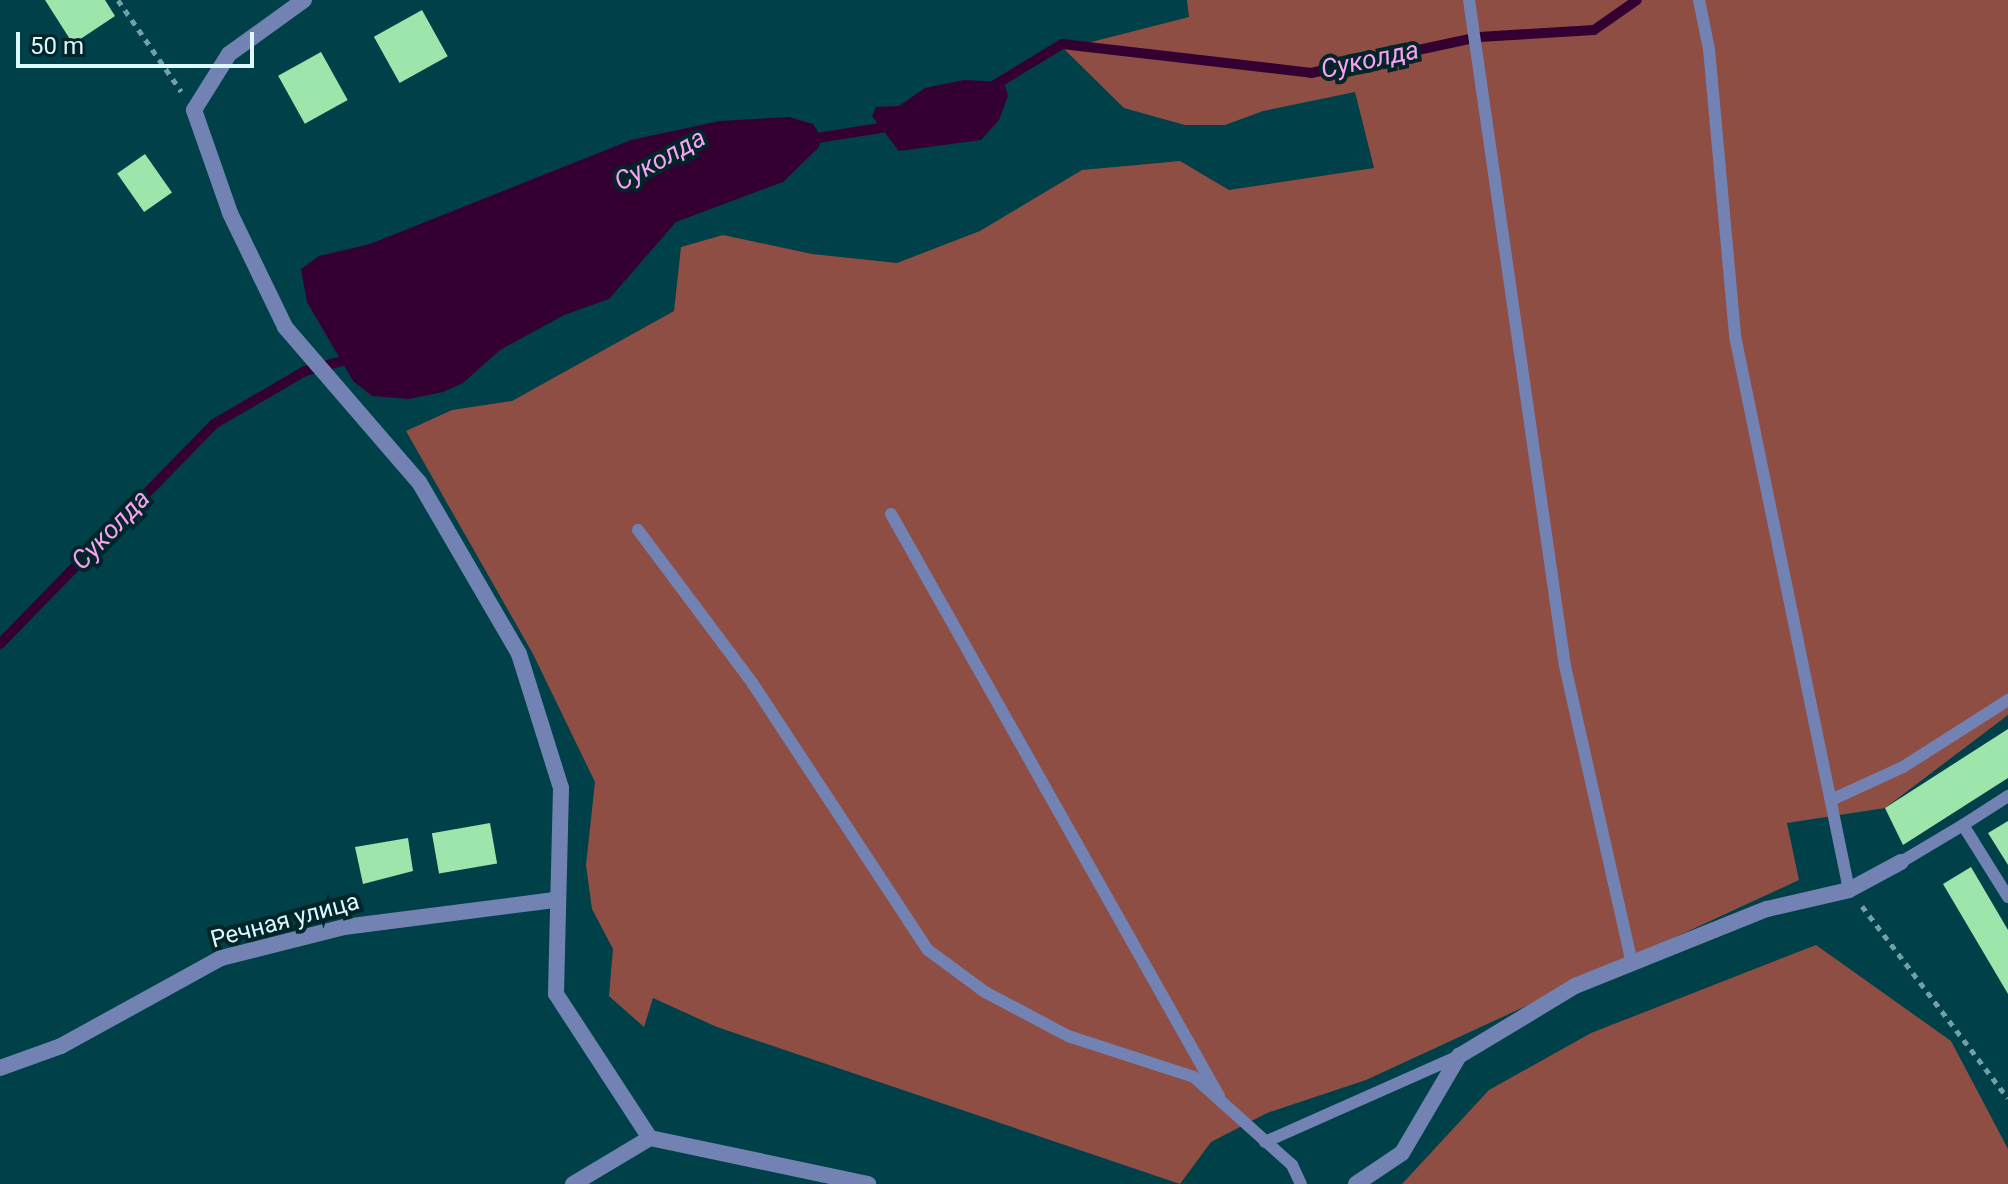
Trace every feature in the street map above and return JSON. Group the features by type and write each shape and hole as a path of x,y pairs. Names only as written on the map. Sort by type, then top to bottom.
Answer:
{"street":[{"path":"304,0 229,54 194,110 230,213 285,327 419,482 519,654 561,788 556,994 650,1138"},
{"path":"1356,1184 1402,1153 1459,1056 1575,986 1767,909 1849,890 1901,862"},
{"name":"Речная улица","path":"0,1068 61,1046 221,958 344,927 556,900"},
{"path":"573,1184 650,1138 868,1184"}],"lane":[{"path":"1469,0 1565,666 1632,963"},
{"path":"1699,0 1709,49 1735,336 1849,890"},
{"path":"891,514 1226,1108"},
{"path":"638,530 753,684 928,950 985,992 1068,1036 1194,1077 1292,1165 1301,1184"},
{"path":"1831,800 1903,767 2008,700"},
{"path":"1901,862 2008,796"},
{"path":"1963,825 2008,897"},
{"path":"1265,1142 1459,1056"}],"path":[{"path":"118,0 194,110"},
{"path":"1849,890 2008,1098"}],"shaded area":[{"path":"1187,0 2008,0 2008,715 1885,808 1787,823 1799,880 1366,1080 1267,1113 1211,1142 1180,1184 717,1027 653,998 644,1027 609,996 613,949 592,909 586,865 595,782 533,654 406,431 452,410 512,401 674,311 681,247 723,235 812,254 897,263 980,231 1082,170 1180,161 1229,190 1374,168 1355,92 1263,111 1225,125 1185,125 1124,108 1064,49 1189,17"},
{"path":"1816,945 1951,1041 2008,1149 2008,1184 1402,1184 1489,1090 1591,1033"}],"water":[{"path":"964,80 1004,82 1008,96 999,120 981,140 899,151 872,116 876,107 899,106 925,88"},
{"path":"789,117 813,124 821,136 819,147 783,182 676,222 609,299 564,315 500,350 463,383 443,392 409,399 372,396 353,381 307,302 301,269 319,256 370,244 631,140 720,121"}],"building":[{"path":"45,0 105,0 115,16 73,44"},
{"path":"422,10 448,56 400,83 374,37"},
{"path":"321,52 348,100 305,124 278,76"},
{"path":"145,154 172,193 144,212 117,174"},
{"path":"2008,729 2008,778 1903,845 1885,808"},
{"path":"2008,821 2008,865 1988,833"},
{"path":"490,823 497,863 439,874 432,833"},
{"path":"408,838 413,871 363,884 355,847"},
{"path":"1971,867 2008,930 2008,994 1943,884"}],"waterway":[{"name":"Суколда","path":"993,86 1062,44 1311,73 1479,37 1594,30 1637,0"},
{"name":"Суколда","path":"811,139 893,126"},
{"name":"Суколда","path":"0,644 214,424 305,371 350,359"}]}
